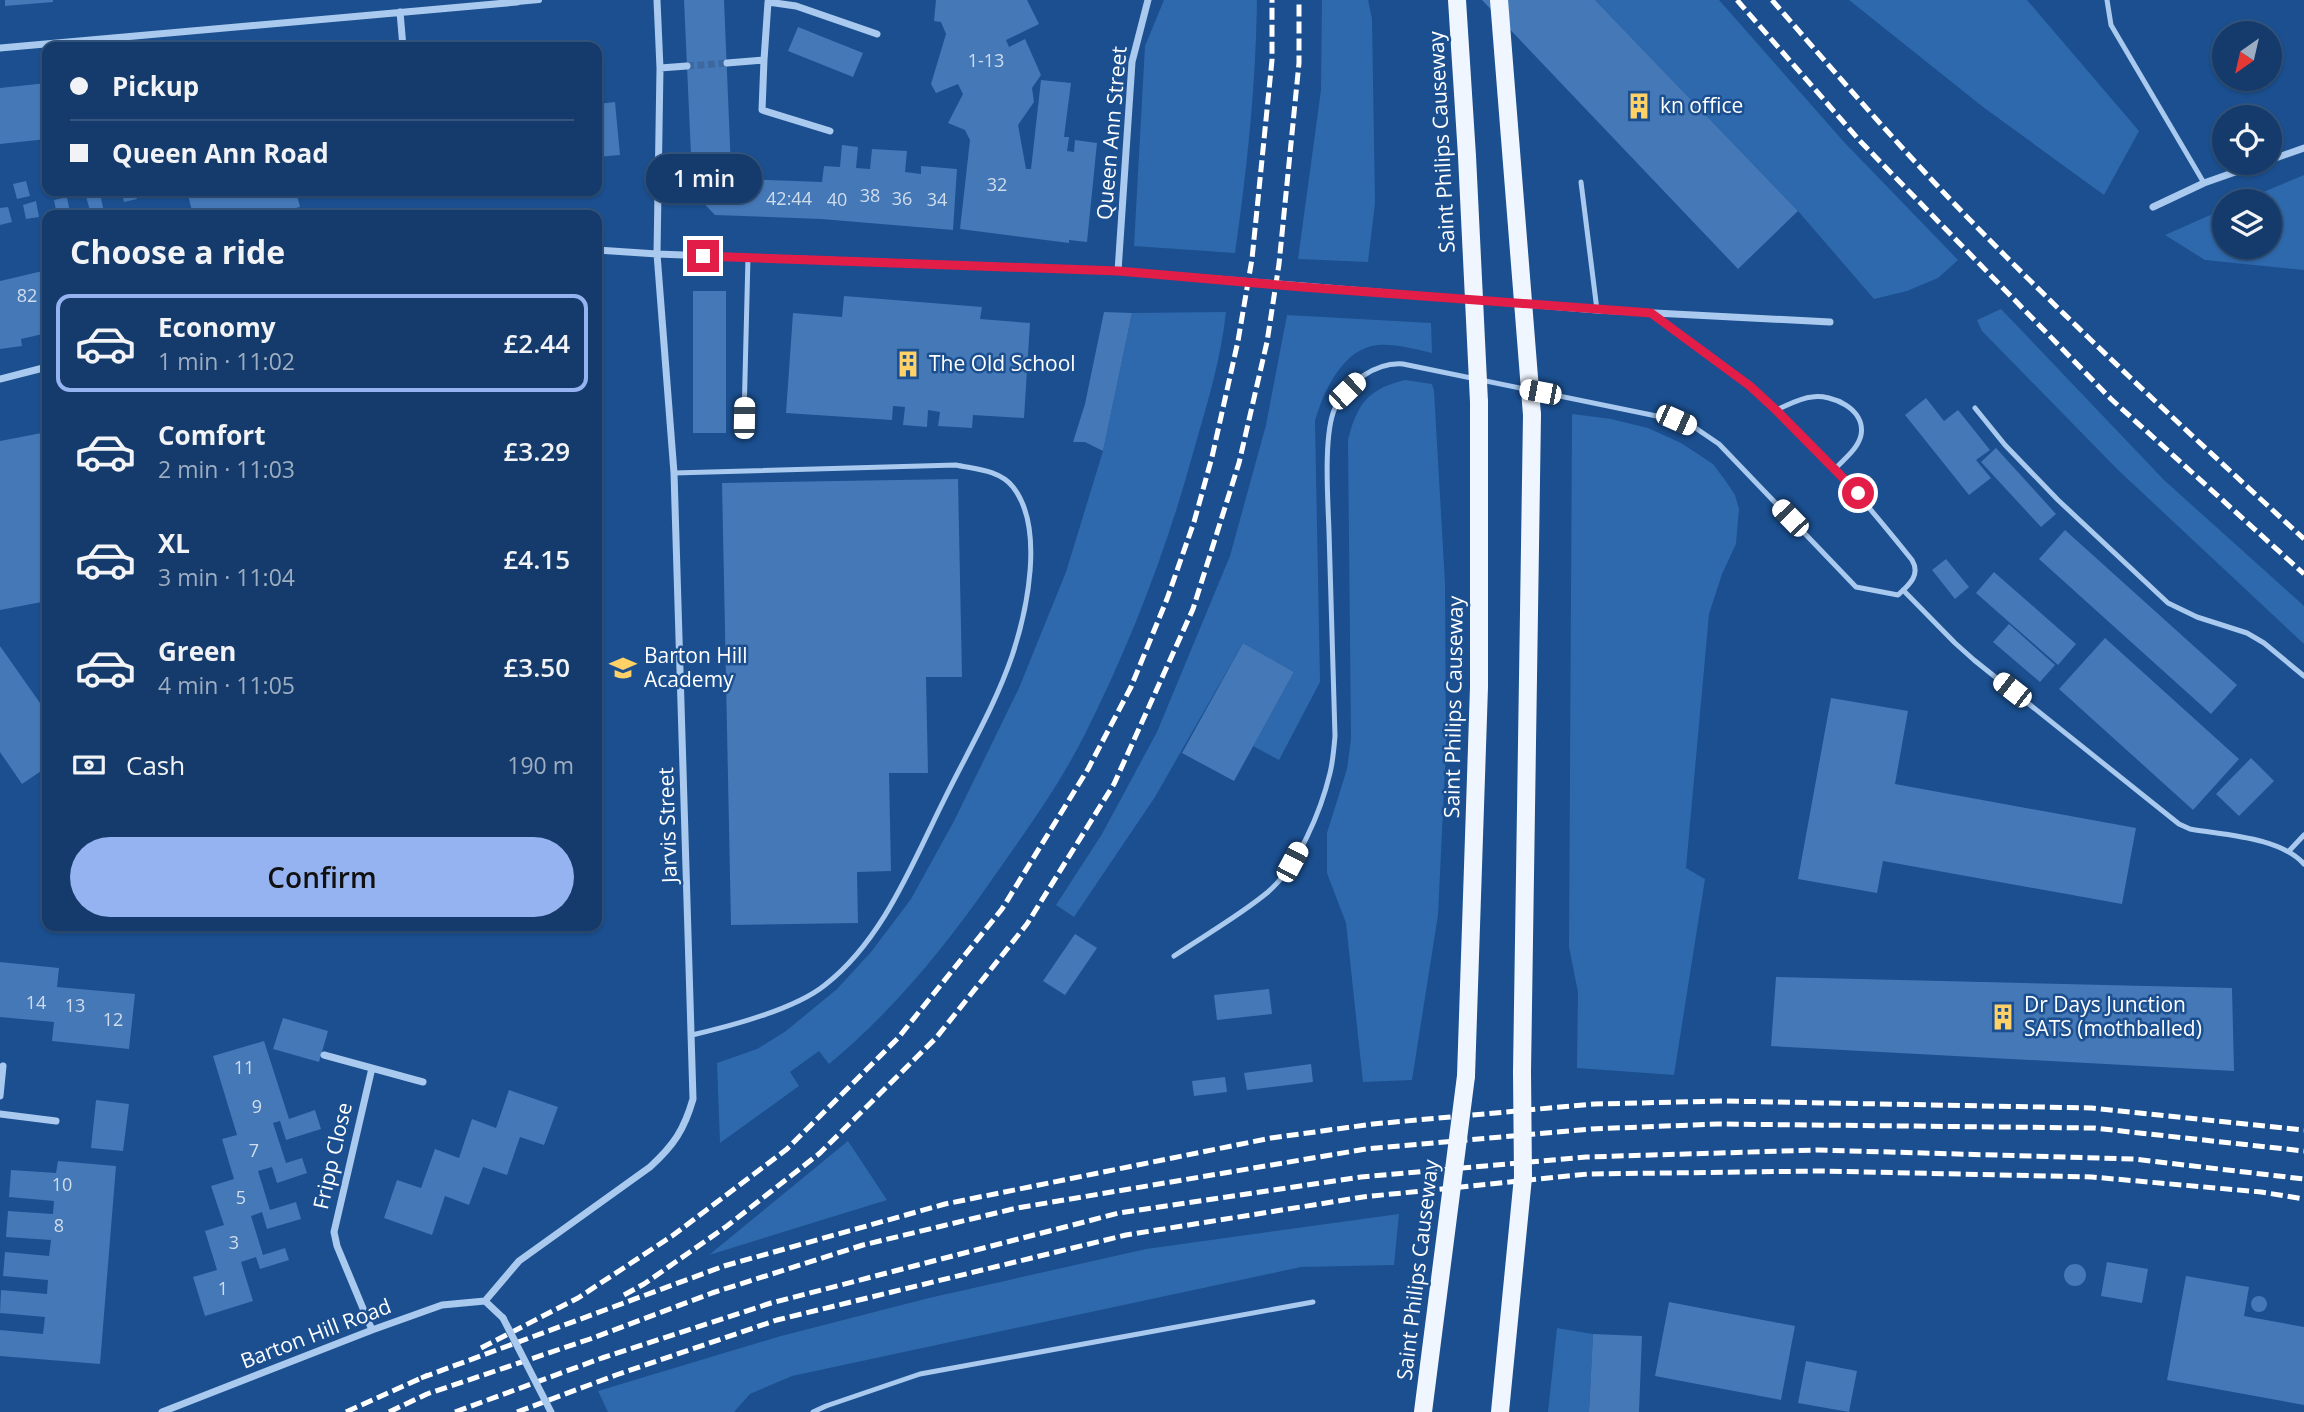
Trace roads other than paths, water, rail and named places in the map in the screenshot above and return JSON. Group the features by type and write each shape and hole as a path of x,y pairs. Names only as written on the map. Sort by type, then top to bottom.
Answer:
{"main road":[{"name":"Saint Philips Causeway","path":"1423,1412 1466,1076 1479,687 1479,402 1457,0"},
{"path":"1499,0 1532,415 1522,1072 1523,1177 1500,1412"}],"street":[{"path":"67,42 539,0"},
{"name":"Jarvis Street","path":"485,1301 519,1261 650,1167 669,1150 684,1128 693,1099 674,473 657,254 660,68 657,0"},
{"name":"Queen Ann Street","path":"1118,271 1132,62 1148,0"},
{"path":"830,131 762,110 768,2 796,6 877,34"},
{"path":"400,12 403,42"},
{"path":"0,48 42,44"},
{"path":"727,63 764,60"},
{"path":"660,68 687,66"},
{"path":"2282,156 2304,148"},
{"path":"2153,207 2227,175"},
{"path":"602,250 1118,271 1597,310 1830,322"},
{"path":"0,379 42,368"},
{"path":"324,1055 423,1082"},
{"path":"0,1096 3,1066"},
{"name":"Fripp Close","path":"372,1068 334,1232 337,1246 372,1330"},
{"path":"0,1114 56,1121"},
{"path":"485,1301 503,1318 551,1412"},
{"name":"Barton Hill Road","path":"162,1412 442,1305 485,1301"}],"lane":[{"path":"2107,0 2111,25 2204,183"},
{"path":"1581,181 1597,310"},
{"path":"744,418 748,257"},
{"path":"1174,956 1268,891 1281,877 1313,822 1324,794 1331,771 1335,736 1327,477 1331,422 1334,409 1347,391 1374,369 1390,364 1404,365 1676,420 1694,427 1719,444 1856,587 1898,595 1915,576 1915,565 1858,493 1776,410 1750,386 1651,313"},
{"path":"1776,410 1803,398 1823,396 1840,400 1850,409 1860,423 1861,436 1835,469"},
{"path":"1975,408 2005,445 2050,492 2168,603 2197,617 2247,633 2264,643 2304,676"},
{"path":"674,473 956,465 992,472 1012,485 1024,506 1030,527 1032,558 1012,656 995,697 888,908 862,948 824,986 793,1002 731,1026 692,1035"},
{"path":"1903,590 1965,652 2185,827 2273,844 2289,851 2304,864"},
{"path":"2289,851 2304,835"},
{"path":"813,1412 920,1374 1313,1302"}],"tunnel":[{"path":"687,66 727,63"}],"railway":[{"path":"481,1348 578,1298 672,1236 787,1149 898,1038 1002,909 1088,769 1131,687 1167,599 1194,522 1212,457 1238,341 1252,259 1272,60 1272,0"},
{"path":"624,1295 727,1226 820,1153 936,1038 1027,924 1114,784 1193,609 1239,463 1267,342 1279,264 1299,63 1299,0"},
{"path":"1737,0 1860,141 2111,399 2304,574"},
{"path":"1772,0 1895,140 2011,262 2304,539"},
{"path":"421,1378 724,1266 945,1204 1271,1138 1373,1124 1594,1104 1724,1101 2092,1108 2304,1130"},
{"path":"389,1412 427,1394 590,1339 712,1293 863,1245 1017,1208 1366,1149 1591,1129 1717,1124 2094,1128 2304,1151"},
{"path":"455,1412 602,1358 771,1303 1119,1213 1361,1177 1586,1157 1818,1150 2134,1159 2304,1179"},
{"path":"517,1412 777,1320 1126,1235 1363,1197 1588,1174 1820,1171 2092,1177 2261,1192 2304,1199"},
{"path":"346,1412 428,1375"}],"place":[{"name":"kn office","path":"1639,106"},
{"name":"The Old School","path":"908,364"},
{"name":"Barton Hill Academy","path":"623,668"},
{"name":"Dr Days Junction SATS (mothballed)","path":"2003,1017"}]}
